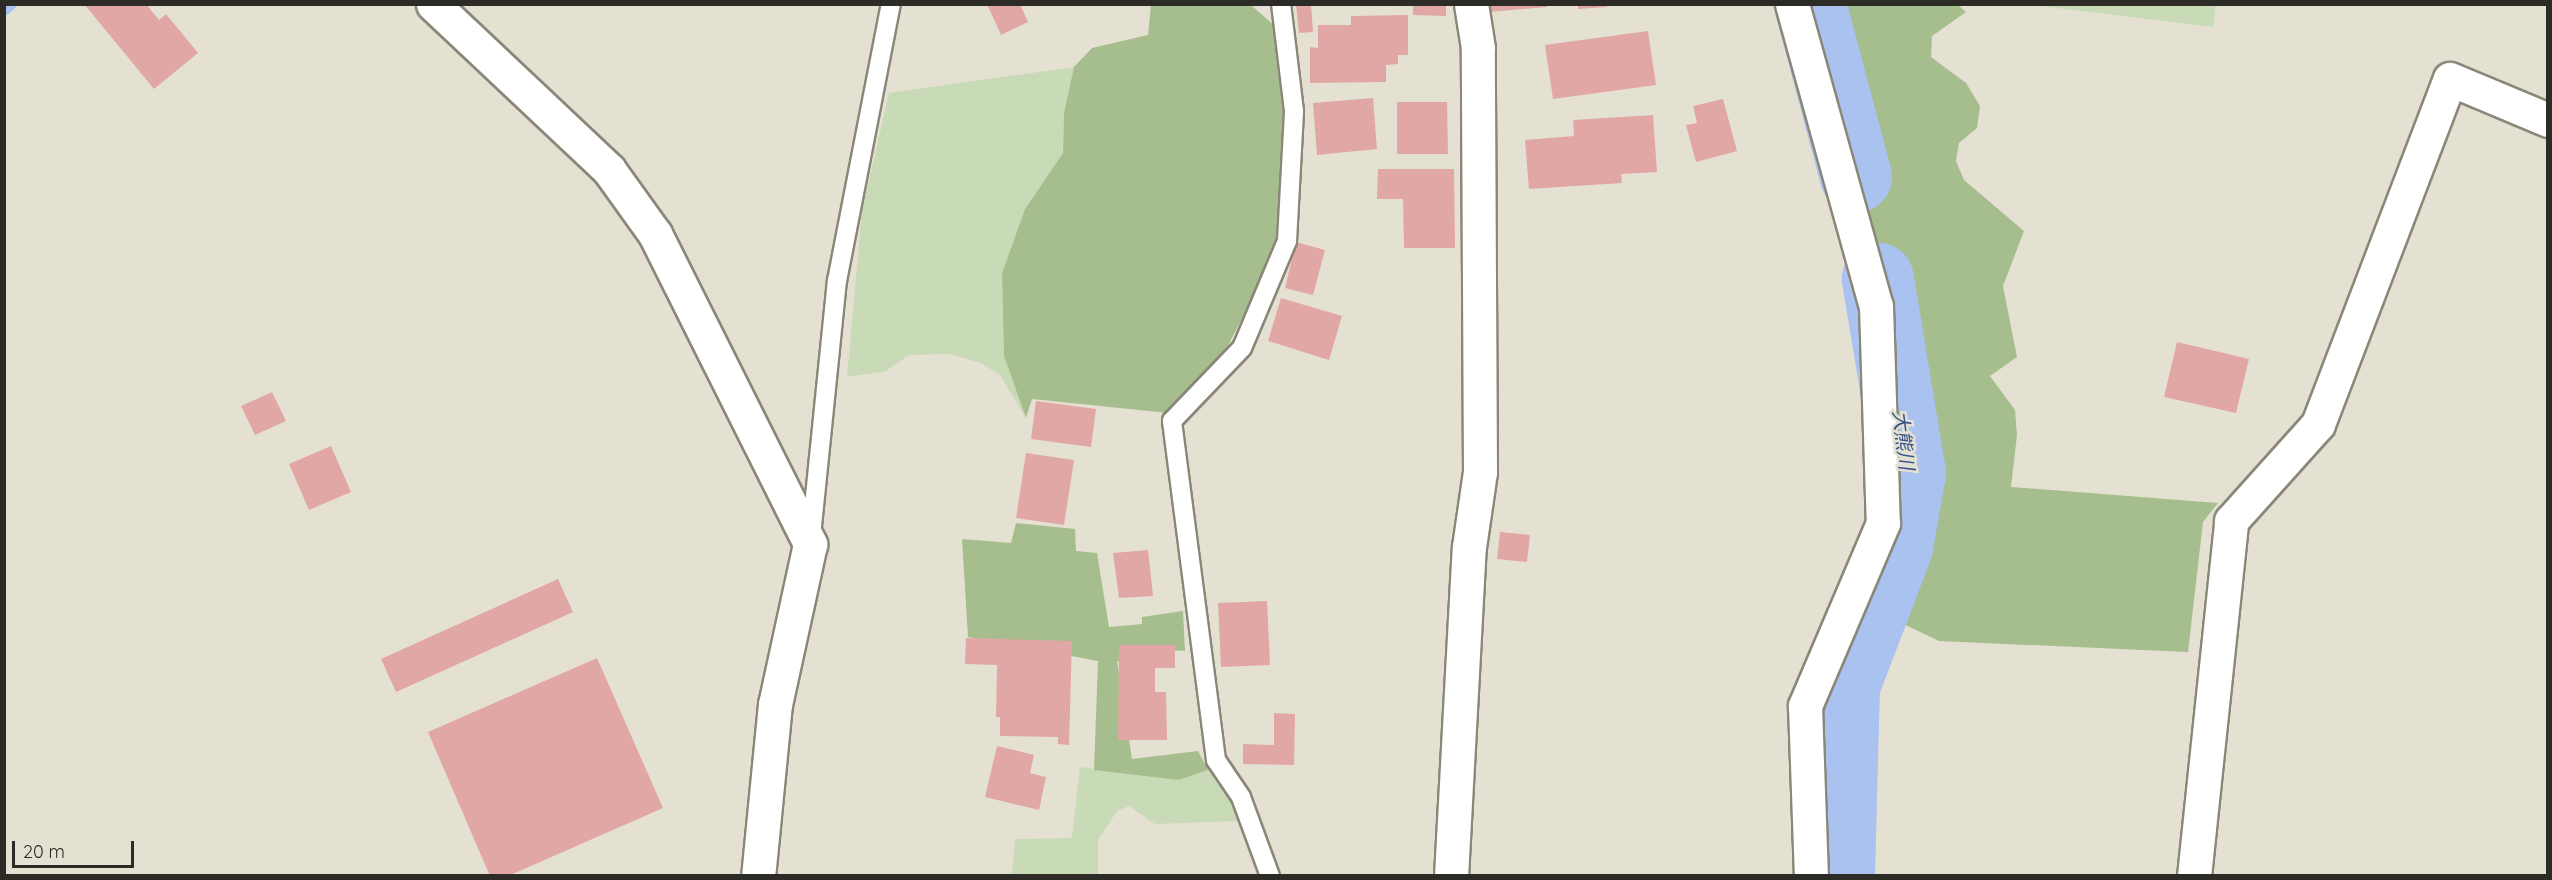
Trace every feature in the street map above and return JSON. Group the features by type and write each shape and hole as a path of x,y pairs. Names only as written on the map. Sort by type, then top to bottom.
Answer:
{"street":[{"path":"433,4 609,170 655,234 810,544 775,704 758,876"},
{"path":"1451,876 1469,547 1480,472 1478,48 1471,4"},
{"path":"1792,4 1876,306 1883,523 1805,706 1811,876"},
{"path":"2194,876 2231,521 2318,424 2450,79 2547,120"}],"lane":[{"path":"810,544 837,281 891,4"},
{"path":"1270,876 1241,797 1216,760 1172,421 1242,348 1287,241 1294,111 1281,4"}],"green space":[{"path":"2216,4 2213,27 2031,5"},
{"path":"1151,5 1251,5 1286,36 1287,49 1277,52 1281,84 1299,82 1304,118 1289,120 1295,142 1277,251 1224,353 1168,413 1032,399 1026,418 1004,356 1002,273 1025,209 1063,153 1064,113 1074,67 1092,48 1148,35"},
{"path":"1819,5 1958,5 1966,12 1932,36 1931,57 1966,83 1980,106 1977,128 1959,143 1956,161 1964,180 2024,231 2003,286 2017,357 1990,376 2015,410 2017,435 2011,487 2218,503 2203,522 2188,652 1939,641 1887,616 1918,513 1918,423"},
{"path":"1074,67 1064,113 1063,153 1025,209 1002,273 1004,356 1026,418 1000,375 981,363 950,354 909,355 886,371 847,377 862,211 889,93"},
{"path":"1016,523 1075,529 1076,551 1097,553 1109,627 1142,624 1142,617 1183,611 1185,651 1127,648 1127,661 1117,661 1132,759 1198,751 1208,770 1179,780 1094,770 1098,661 968,637 962,539 1011,543"},
{"path":"1080,767 1179,780 1208,770 1232,804 1238,821 1155,824 1129,806 1117,811 1098,840 1098,875 1012,876 1015,839 1072,838"}],"building":[{"path":"84,4 146,4 159,20 166,14 198,53 154,89"},
{"path":"987,4 1020,4 1028,22 1001,35"},
{"path":"1296,4 1311,4 1313,32 1299,33"},
{"path":"1413,4 1446,4 1446,16 1413,15"},
{"path":"1487,4 1546,4 1547,7 1488,12"},
{"path":"1578,4 1607,4 1607,7 1578,9"},
{"path":"1408,15 1408,55 1398,55 1398,64 1386,65 1386,82 1310,83 1310,47 1318,48 1318,25 1351,25 1351,16"},
{"path":"1648,31 1656,85 1553,99 1545,45"},
{"path":"1373,98 1377,149 1317,155 1313,103"},
{"path":"1723,99 1737,151 1696,162 1686,125 1697,123 1693,106"},
{"path":"1397,102 1447,102 1448,154 1397,154"},
{"path":"1653,115 1657,172 1621,174 1622,183 1529,189 1525,140 1574,136 1573,120"},
{"path":"1378,169 1454,169 1455,248 1404,248 1403,199 1377,199"},
{"path":"1296,242 1325,250 1313,295 1285,288"},
{"path":"1281,298 1342,316 1329,360 1268,341"},
{"path":"2177,342 2249,359 2236,413 2164,397"},
{"path":"272,392 286,421 255,435 241,406"},
{"path":"1036,401 1096,409 1091,447 1031,439"},
{"path":"331,446 351,492 309,510 289,464"},
{"path":"1026,453 1074,460 1064,525 1016,518"},
{"path":"1500,532 1530,535 1527,562 1497,559"},
{"path":"1148,550 1153,596 1119,598 1113,553"},
{"path":"558,579 573,612 396,692 381,659"},
{"path":"1267,601 1270,665 1221,667 1218,603"},
{"path":"966,638 1072,641 1069,745 1058,744 1058,737 1000,736 1000,717 996,717 997,665 965,664"},
{"path":"1119,645 1175,645 1175,668 1155,668 1155,692 1166,692 1167,740 1118,740"},
{"path":"597,658 663,808 508,876 490,876 428,732"},
{"path":"1274,713 1295,714 1294,765 1243,764 1243,744 1274,745"},
{"path":"997,746 1034,755 1030,773 1046,777 1039,810 985,797"}],"waterway":[{"path":"4,10 11,4"},
{"name":"大熊川","path":"1810,4 1856,177"},
{"name":"大熊川","path":"1839,876 1844,686 1897,547 1910,473 1878,279"}]}
